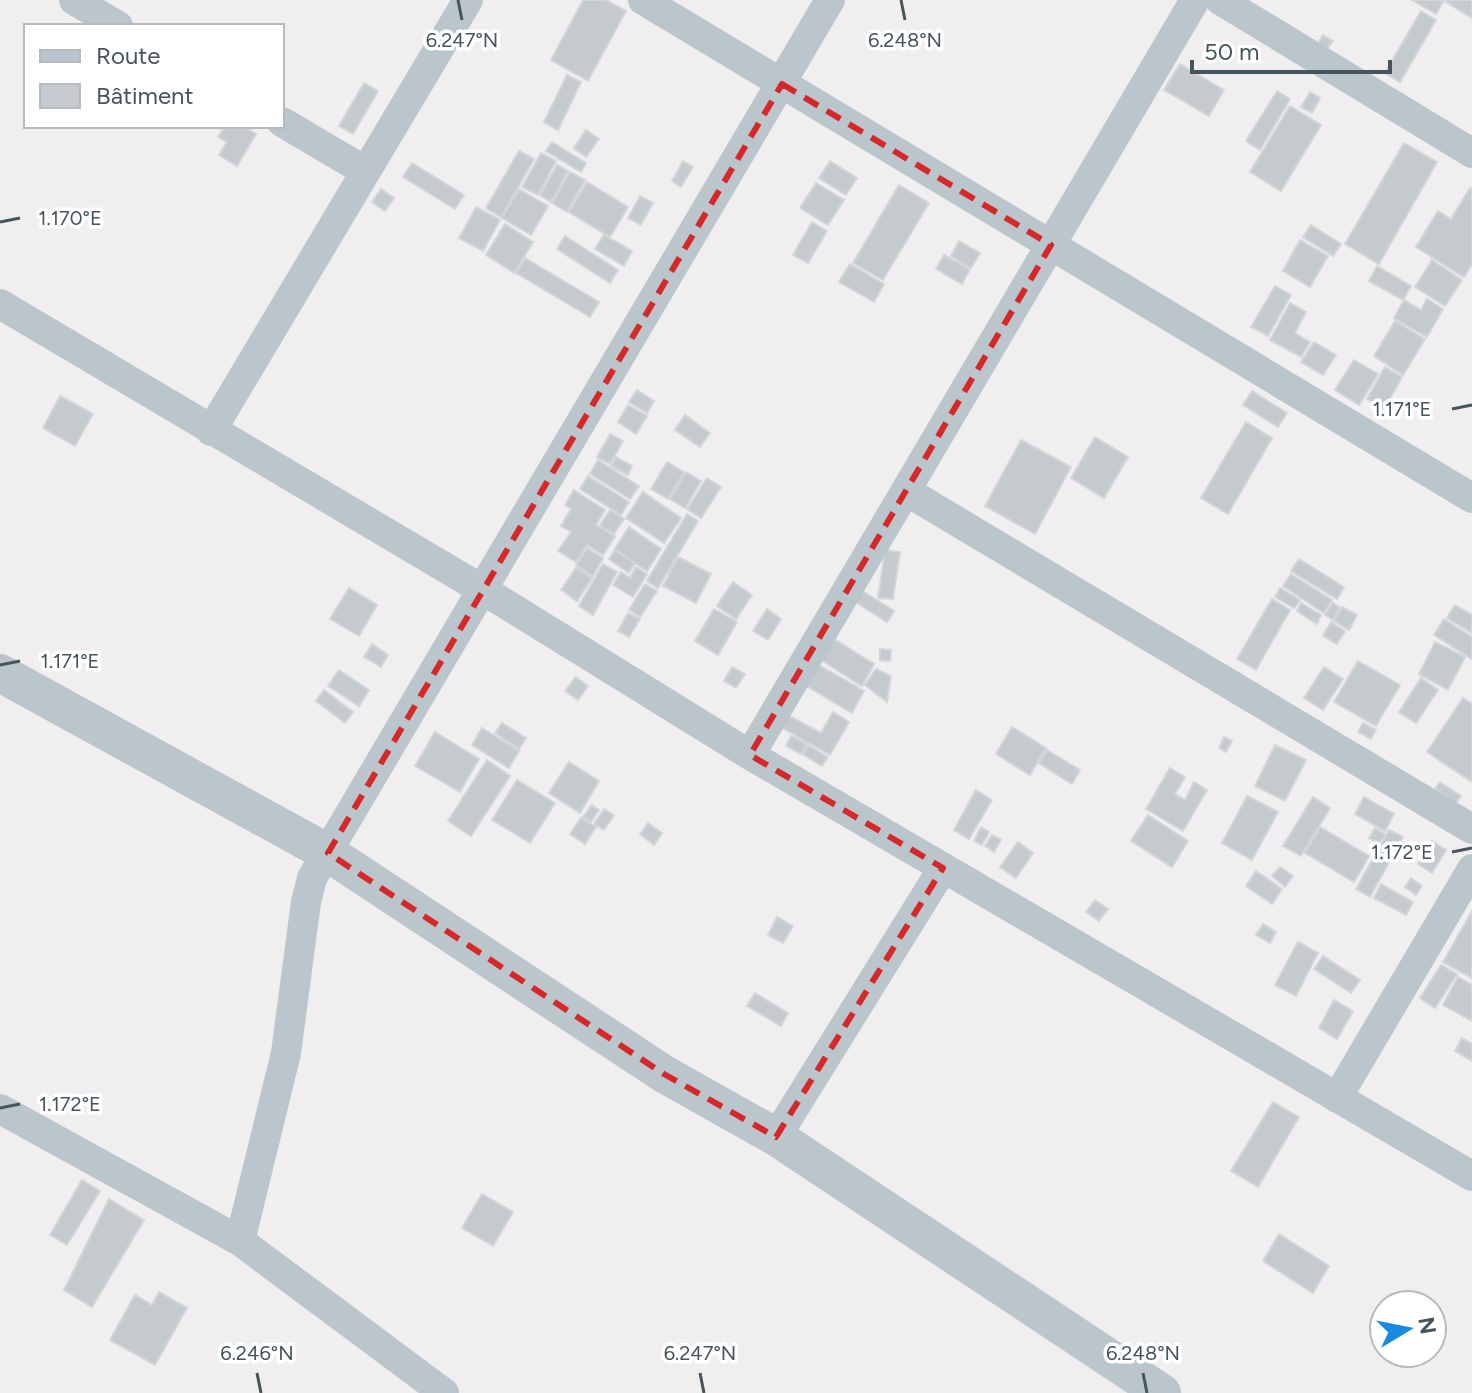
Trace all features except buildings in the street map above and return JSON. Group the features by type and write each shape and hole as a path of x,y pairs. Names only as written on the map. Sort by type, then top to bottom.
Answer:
{"street":[{"path":"74,0 115,24"},
{"path":"211,431 468,0"},
{"path":"643,0 1472,498"},
{"path":"240,1241 286,1053 306,902 312,878 830,0"},
{"path":"750,755 1195,0"},
{"path":"1220,0 1472,153"},
{"path":"284,123 365,171"},
{"path":"0,304 483,590 750,755 1472,1176"},
{"path":"906,491 1472,829"},
{"path":"0,673 328,853 664,1074 776,1137 1162,1393"},
{"path":"776,1137 943,868"},
{"path":"1337,1098 1472,869"},
{"path":"0,1109 240,1241 444,1393"}],"highlighted area":[{"path":"782,84 1051,245 750,755 943,868 776,1137 664,1074 328,853"}]}
